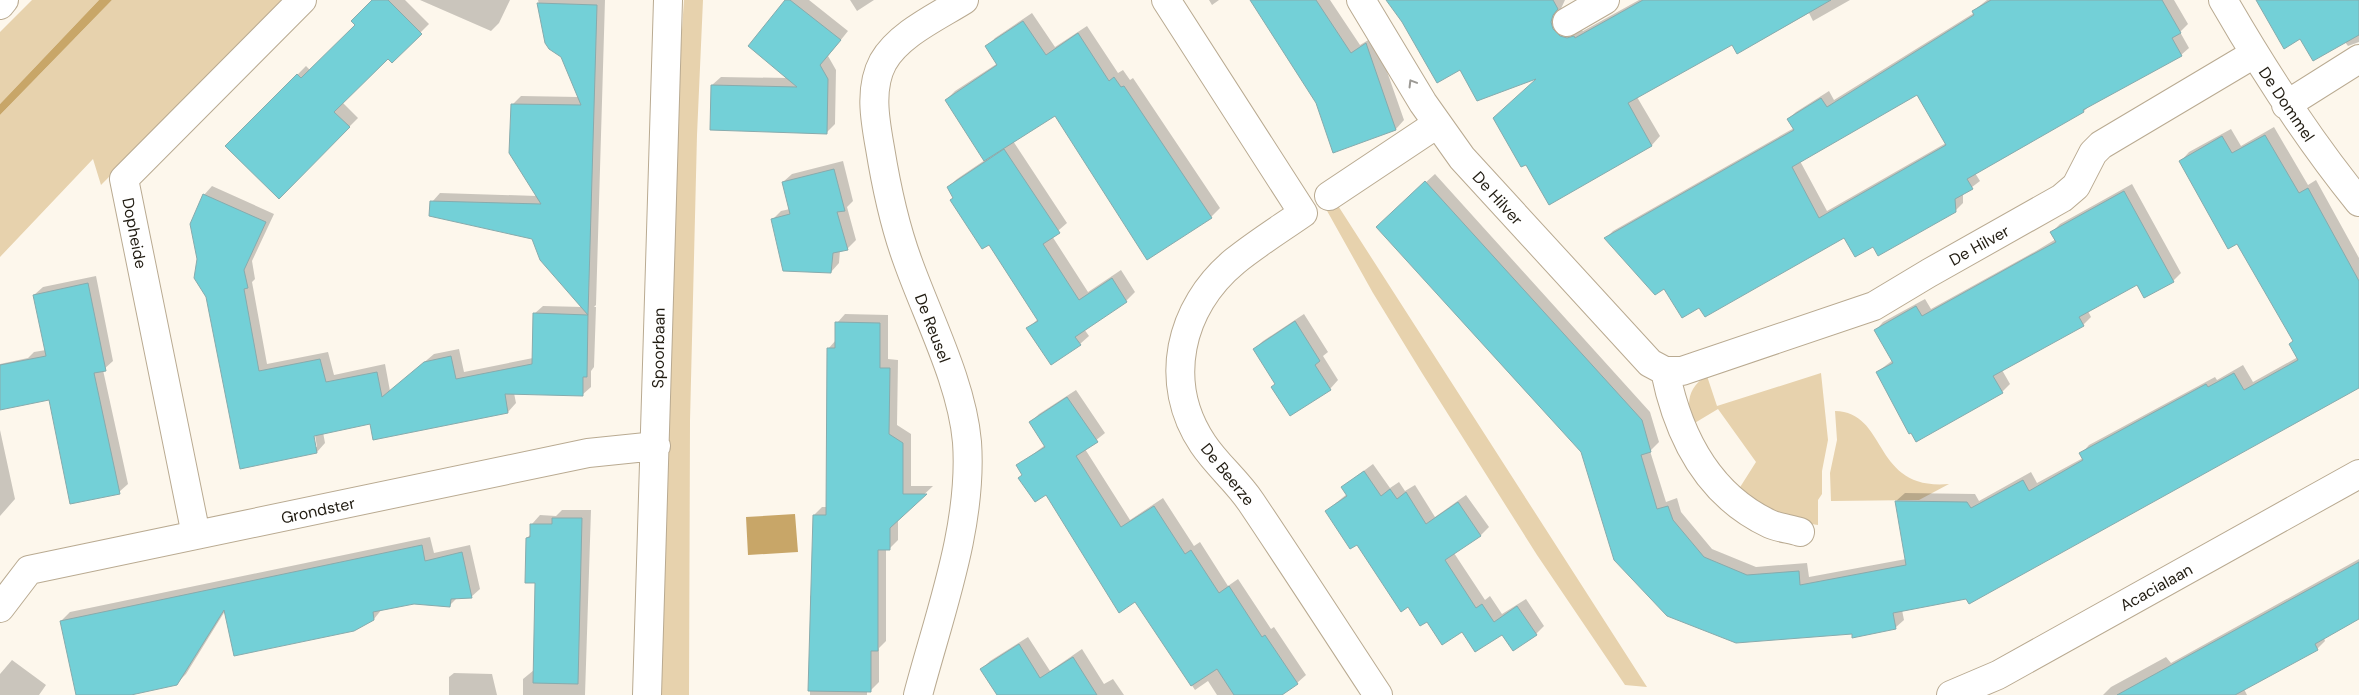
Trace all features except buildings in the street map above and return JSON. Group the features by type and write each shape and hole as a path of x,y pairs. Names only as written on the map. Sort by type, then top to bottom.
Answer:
{"street":[{"path":"0,4 4,0"},
{"name":"Dopheide","path":"196,535 124,179 302,0"},
{"name":"Spoorbaan","path":"647,695 668,0"},
{"name":"De Reusel","path":"918,695 959,542 968,484 966,441 957,394 907,260 883,167 876,125 874,92 876,77 884,61 899,43 964,0"},
{"name":"De Beerze","path":"1166,0 1303,213 1234,262 1212,284 1196,308 1186,330 1182,350 1181,385 1187,410 1202,444 1250,500 1378,695"},
{"name":"De Hilver","path":"1361,0 1437,124 1462,158 1650,363 1666,371 1682,370 1874,306 1929,272 2062,198 2076,186 2093,153 2100,145 2254,54"},
{"path":"1566,22 1605,0"},
{"name":"De Dommel","path":"2223,0 2286,105 2317,149 2359,202"},
{"path":"2286,105 2359,59"},
{"path":"1329,196 1437,124"},
{"path":"1666,371 1670,398 1683,434 1719,487 1771,524 1800,532"},
{"name":"Grondster","path":"0,608 29,570 588,454 656,446"},
{"name":"Acacialaan","path":"1952,695 1998,675 2359,474"}],"shaded area":[{"path":"32,0 99,0 0,104 0,32"},
{"path":"99,0 112,0 0,115 0,104"},
{"path":"112,0 285,0 101,185 93,159 0,257 0,115"},
{"path":"684,0 703,0 697,135 690,421 689,695 661,695 680,59"},
{"path":"1335,201 1647,687 1625,685 1537,555 1373,293 1326,209"},
{"path":"1821,373 1828,440 1822,471 1822,494 1818,500 1818,525 1792,521 1737,492 1756,462 1718,409 1693,424 1689,403 1695,385 1707,376 1717,406"},
{"path":"1835,411 1852,415 1865,424 1893,464 1906,476 1924,483 1949,484 1919,500 1831,501 1830,473 1837,440"},
{"path":"795,514 798,552 748,555 746,517"}]}
